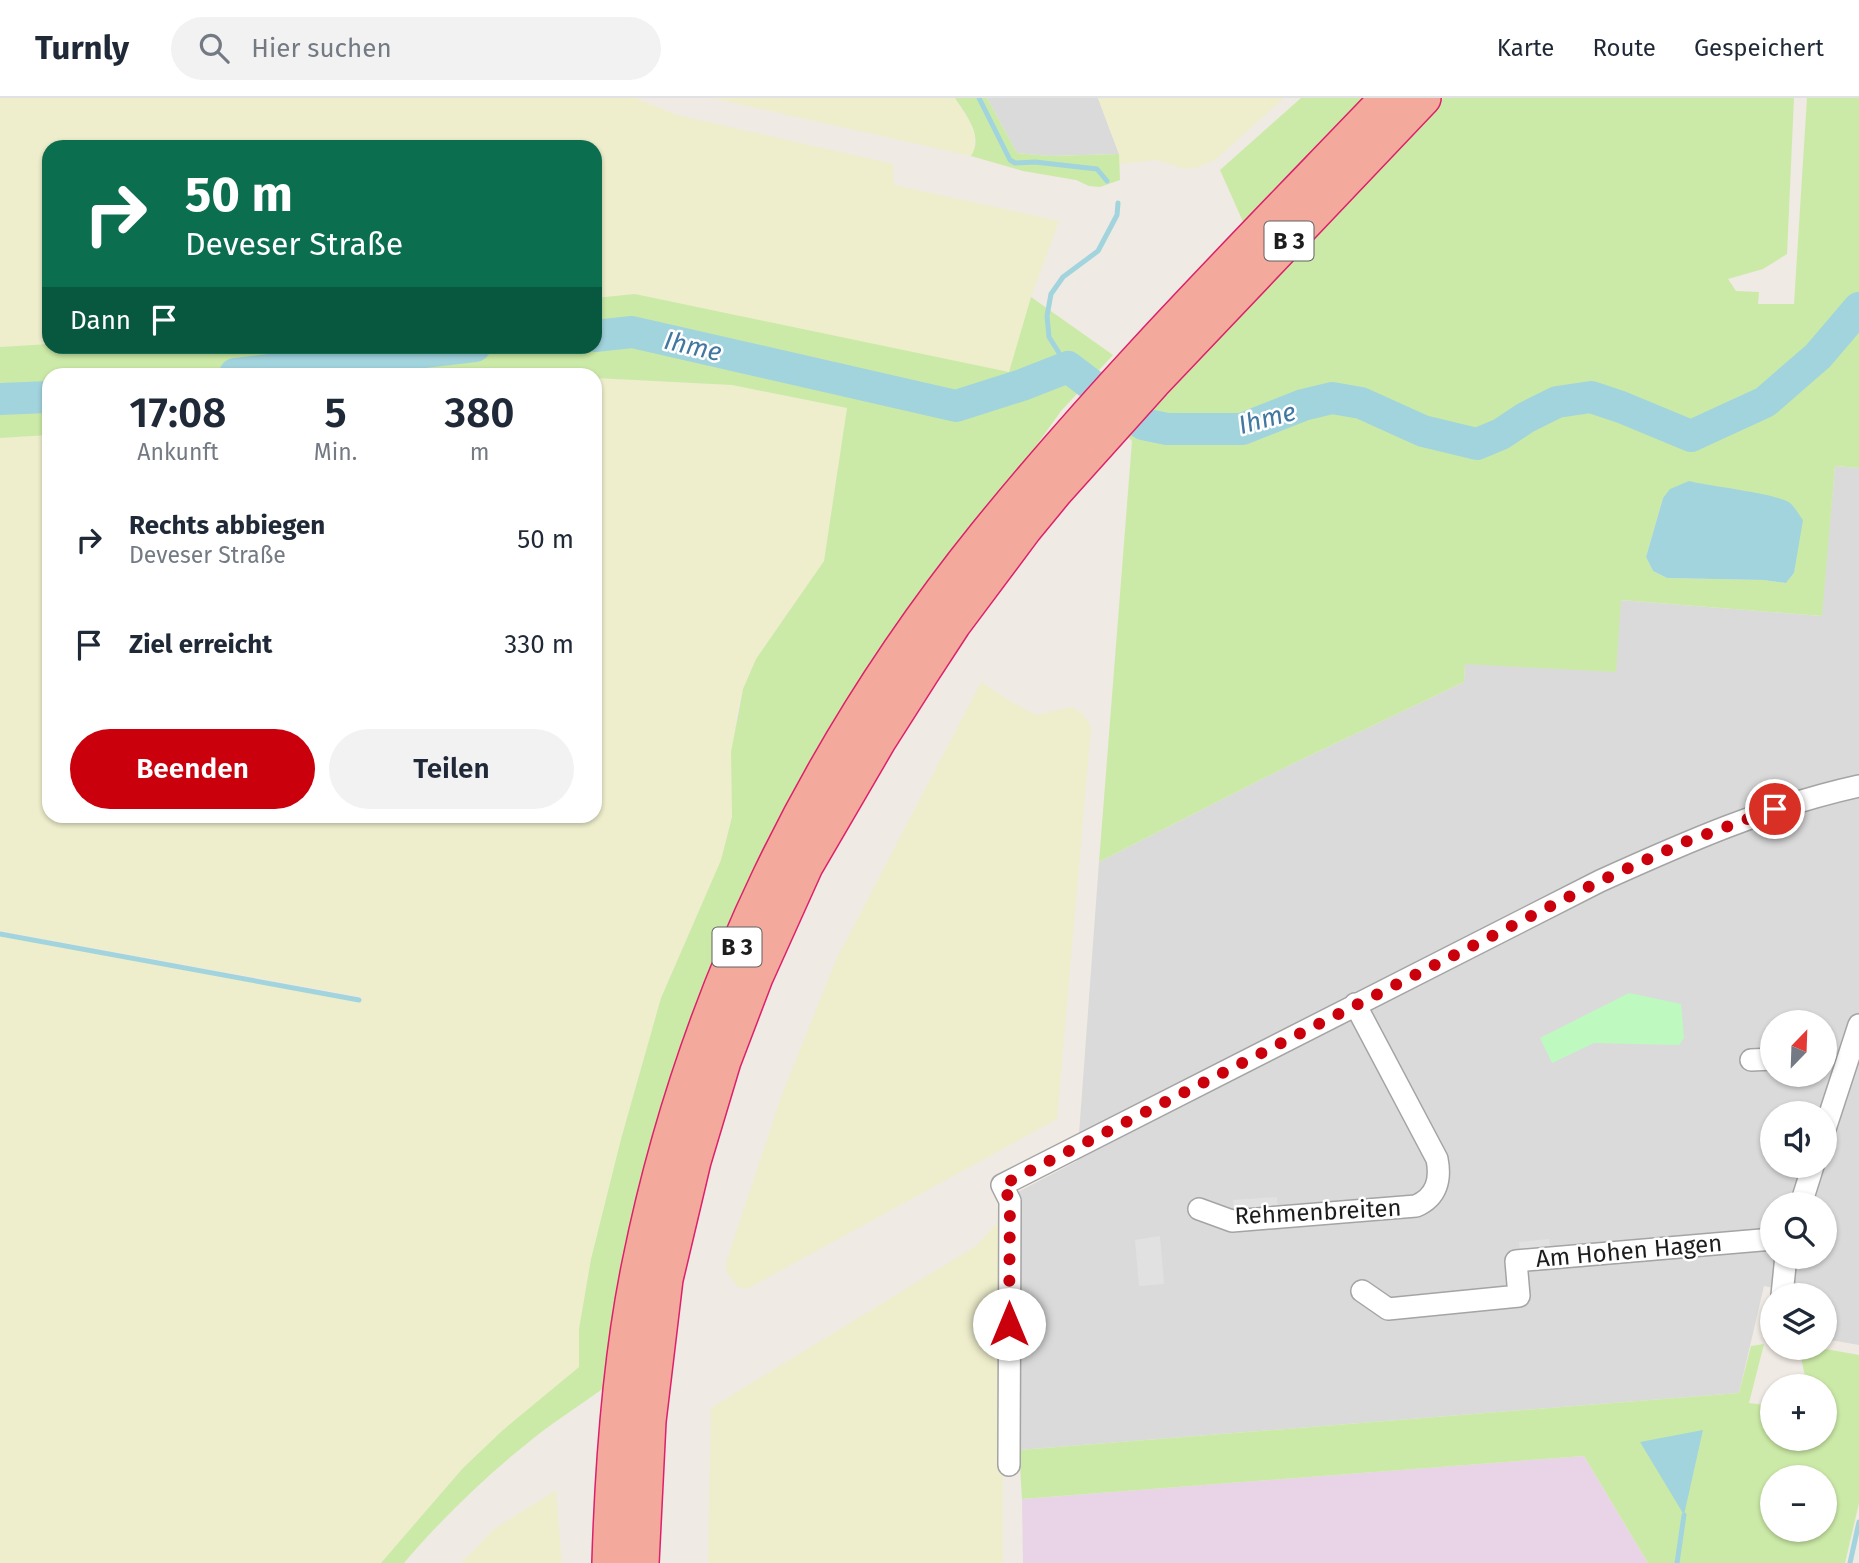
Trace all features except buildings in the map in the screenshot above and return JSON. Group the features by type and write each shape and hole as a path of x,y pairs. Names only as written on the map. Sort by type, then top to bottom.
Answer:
{"highway":[{"name":"B 3","path":"610,1563 617,1421 639,1266 668,1146 698,1050 727,970 775,862 815,787 868,700 984,538 1094,429 1388,98"},
{"name":"B 3","path":"1144,374 1341,187 1423,98"},
{"name":"B 3","path":"641,1563 648,1421 665,1279 694,1161 716,1086 755,977 805,866 879,738 953,624 1056,489 1094,429"}],"street":[{"path":"1009,1465 1010,1200 1002,1185 1600,881 1685,842 1799,802 1859,786"},
{"name":"Rehmenbreiten","path":"1199,1209 1232,1221 1416,1206 1431,1197 1440,1171 1437,1158 1355,1004"},
{"path":"1838,1059 1859,1025"},
{"path":"1751,1060 1760,1060"},
{"name":"Am Hohen Hagen","path":"1362,1291 1388,1308 1520,1296 1516,1261 1760,1240"}],"shaded area":[{"path":"987,98 1098,98 1119,154 1049,156 1017,153"},
{"path":"1835,466 1859,468 1859,1345 1837,1341 1837,1283 1760,1283 1760,1303 1739,1393 1019,1450 1016,1193 1077,1161 1099,862 1286,767 1464,682 1465,664 1620,600 1821,616"},
{"path":"1277,1197 1278,1211 1234,1214 1233,1200"},
{"path":"1160,1236 1164,1284 1139,1286 1135,1240"},
{"path":"1549,1239 1551,1252 1520,1254 1519,1242"},
{"path":"1584,1456 1648,1563 1023,1563 1022,1499"}],"green space":[{"path":"0,98 635,98 677,115 893,164 894,185 1059,221 1031,297 1010,373 635,294 602,297 602,140 42,140 42,344 0,347"},
{"path":"712,98 955,98 972,126 974,151 971,156"},
{"path":"955,98 987,98 1017,153 1049,156 1119,154 1120,180 1100,187 1089,186 1076,180 1023,171 971,156 976,141 975,133"},
{"path":"1098,98 1284,98 1215,160 1186,169 1156,160 1119,164 1119,154"},
{"path":"1301,98 1378,98 1248,233 1220,170"},
{"path":"1443,98 1794,98 1787,254 1763,269 1728,279 1736,291 1759,292 1758,304 1794,304 1807,98 1859,98 1859,300 1816,352 1827,354 1859,317 1859,468 1835,466 1822,616 1621,600 1616,672 1465,664 1464,682 1286,767 1099,862 1132,441 1127,436 1162,397 1164,398 1264,282","holes":["1718,488 1747,493 1797,546 1794,573 1786,583 1667,578 1653,571 1646,557 1663,498"]},
{"path":"635,294 1009,372 1031,297 1113,355 1061,411 1036,446 1043,453 878,663 609,1384 544,1430 500,1466 450,1513 404,1563 381,1563 463,1468 503,1430 579,1367 579,1329 591,1259 621,1139 661,998 721,860 732,817 731,752 743,689 756,659 824,561 847,408 732,385 602,378 602,368 42,368 42,435 0,438 0,347 42,344 42,354 602,354 602,297"},
{"path":"602,378 732,385 847,408 824,561 756,659 743,689 736,717 732,817 721,860 661,998 621,1139 591,1259 579,1329 579,1367 503,1430 463,1468 381,1563 0,1563 0,935 361,1002 362,997 0,931 0,438 42,435 42,823 602,823"},
{"path":"981,682 1037,715 1071,707 1082,713 1091,727 1057,1119 747,1289 738,1287 727,1273 726,1263 781,1097 836,960"},
{"path":"1629,993 1681,1004 1684,1038 1679,1045 1594,1043 1552,1063 1540,1038"},
{"path":"1003,1217 1003,1563 708,1563 711,1408 976,1246"},
{"path":"1760,1345 1760,1360 1749,1403 1760,1404 1760,1451 1837,1451 1837,1374 1804,1374 1802,1360 1837,1360 1837,1351 1859,1355 1859,1503 1845,1563 1648,1563 1584,1456 1022,1499 1019,1450 1739,1393 1751,1346"},
{"path":"556,1490 562,1563 461,1563 494,1529"}],"water":[{"path":"1689,481 1773,496 1792,505 1803,520 1794,573 1786,583 1667,578 1653,571 1646,557 1663,498 1670,489"},
{"path":"1703,1430 1684,1515 1640,1442"}],"waterway":[{"path":"979,98 1010,160 1015,163 1035,162 1097,169 1107,181"},
{"path":"1068,367 1049,337 1047,316 1051,294 1063,277 1098,251 1117,215 1118,203"},
{"name":"Ihme","path":"602,335 632,332 956,406 1068,367 1143,424 1167,429 1242,429 1303,405 1332,398 1361,403 1423,431 1477,444 1501,434 1557,402 1591,397 1691,436 1765,402 1818,356 1859,308"},
{"name":"Ihme","path":"286,368 406,354"},
{"name":"Ihme","path":"0,399 42,397"},
{"path":"0,934 359,1000"},
{"path":"1677,1563 1684,1515"},
{"path":"1850,1563 1859,1522"}],"route":[{"path":"1009,1324 1010,1200 1002,1185 1600,881 1685,842 1775,809"}]}
